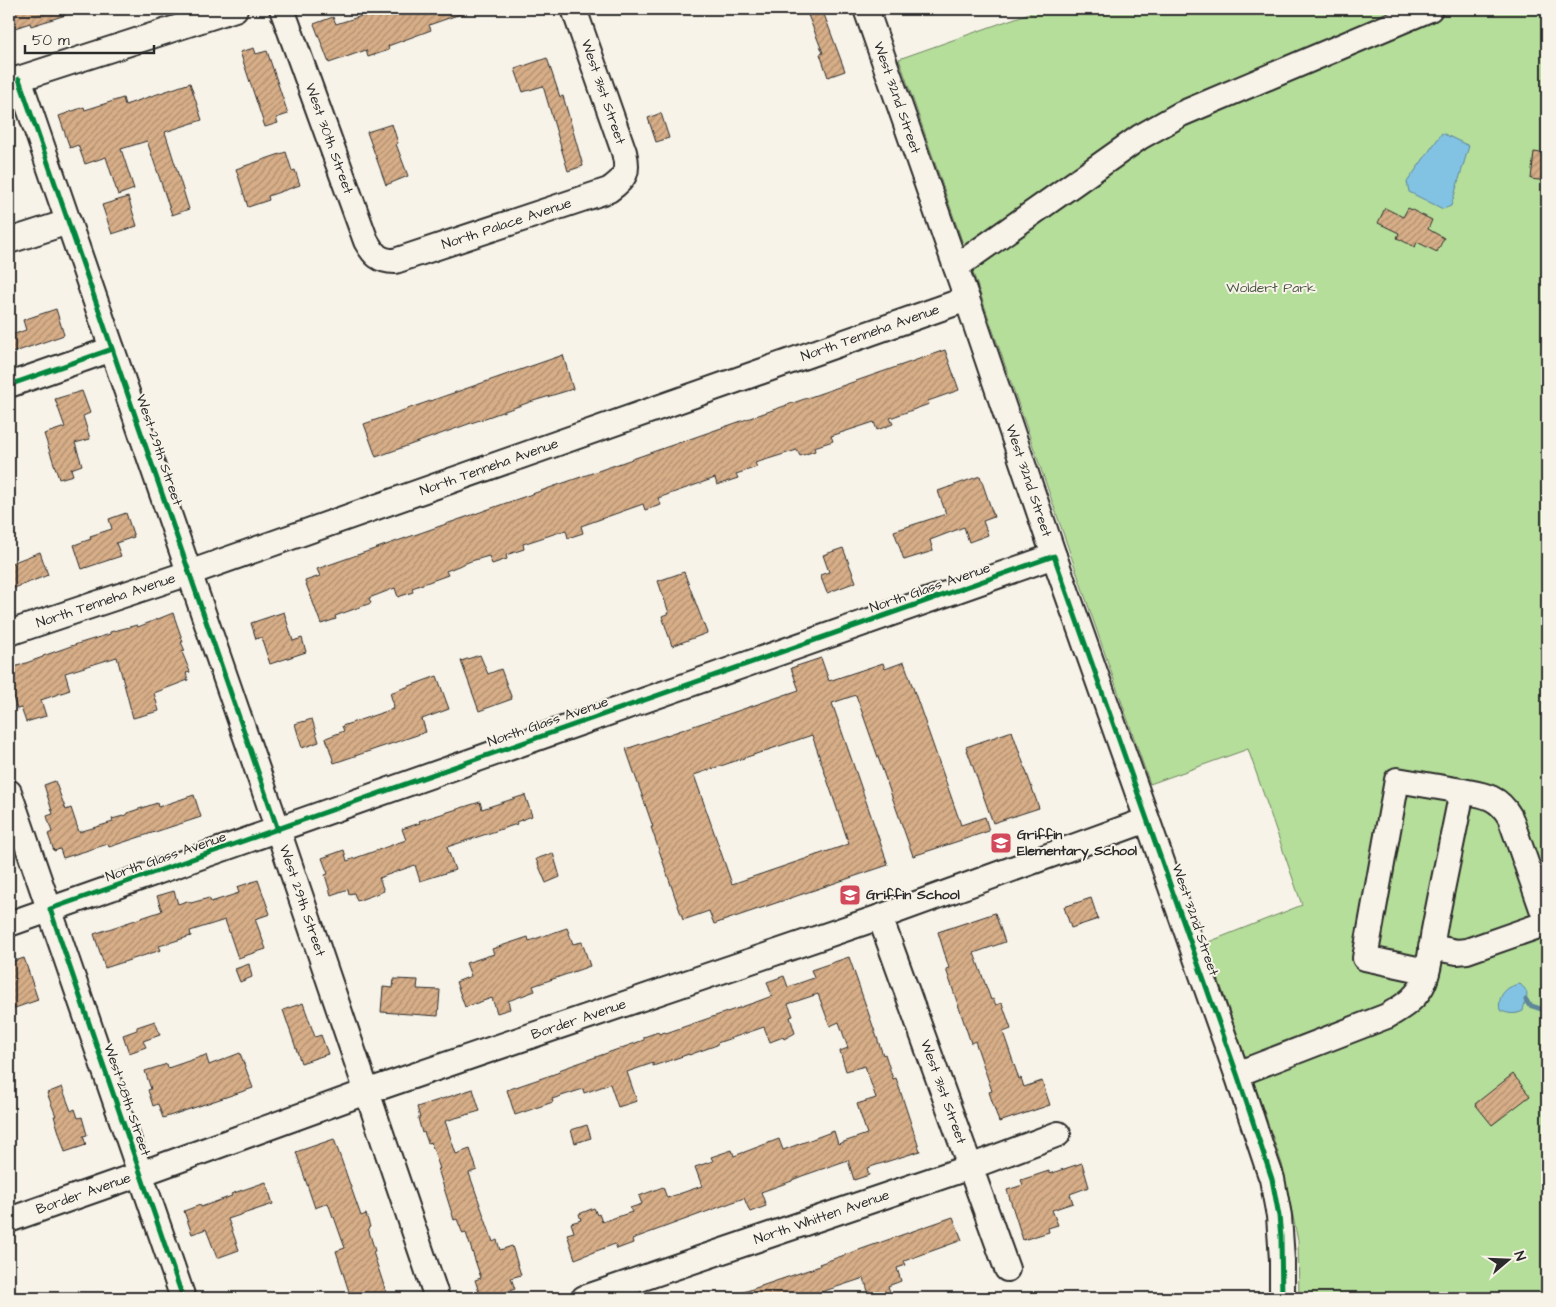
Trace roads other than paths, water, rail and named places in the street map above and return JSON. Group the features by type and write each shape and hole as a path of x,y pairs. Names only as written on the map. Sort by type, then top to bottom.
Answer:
{"street":[{"path":"14,80 235,9"},
{"name":"West 30th Street","path":"282,9 366,241 372,253 385,261"},
{"name":"West 31st Street","path":"574,9 624,152 627,163 625,176"},
{"name":"West 32nd Street","path":"866,9 1054,556 1237,1074 1266,1162 1276,1197 1281,1237 1282,1298"},
{"path":"956,267 1140,137 1162,124 1181,114 1430,9"},
{"name":"West 29th Street","path":"14,80 68,222 437,1298"},
{"name":"North Palace Avenue","path":"385,261 400,259 609,190 625,176"},
{"path":"9,242 68,222"},
{"name":"North Tenneha Avenue","path":"9,633 189,573 967,299"},
{"path":"9,385 112,349"},
{"name":"North Glass Avenue","path":"9,924 1054,556"},
{"path":"1426,971 1365,958 1397,780 1493,798 1506,809 1547,923 1467,951 1457,952 1430,947"},
{"path":"1237,1074 1388,1016 1414,996 1421,987 1426,971 1462,791"},
{"name":"West 28th Street","path":"9,792 183,1298"},
{"name":"Border Avenue","path":"9,1220 366,1092 880,916 1148,820"},
{"name":"West 31st Street","path":"880,916 1007,1269"},
{"name":"North Whitten Avenue","path":"584,1298 970,1167 1058,1134"}],"water":[{"path":"1442,133 1469,146 1451,206 1443,209 1409,192 1407,182"},
{"path":"1520,984 1524,987 1527,994 1523,1011 1511,1014 1500,1010 1500,1000 1504,992"}],"waterway":[{"path":"1526,1000 1529,1005 1547,1011"}],"place":[{"name":"Griffin Elementary School","path":"1001,843"},
{"name":"Griffin School","path":"850,895"}],"park label":[{"name":"Woldert Park","path":"1271,288"}]}
